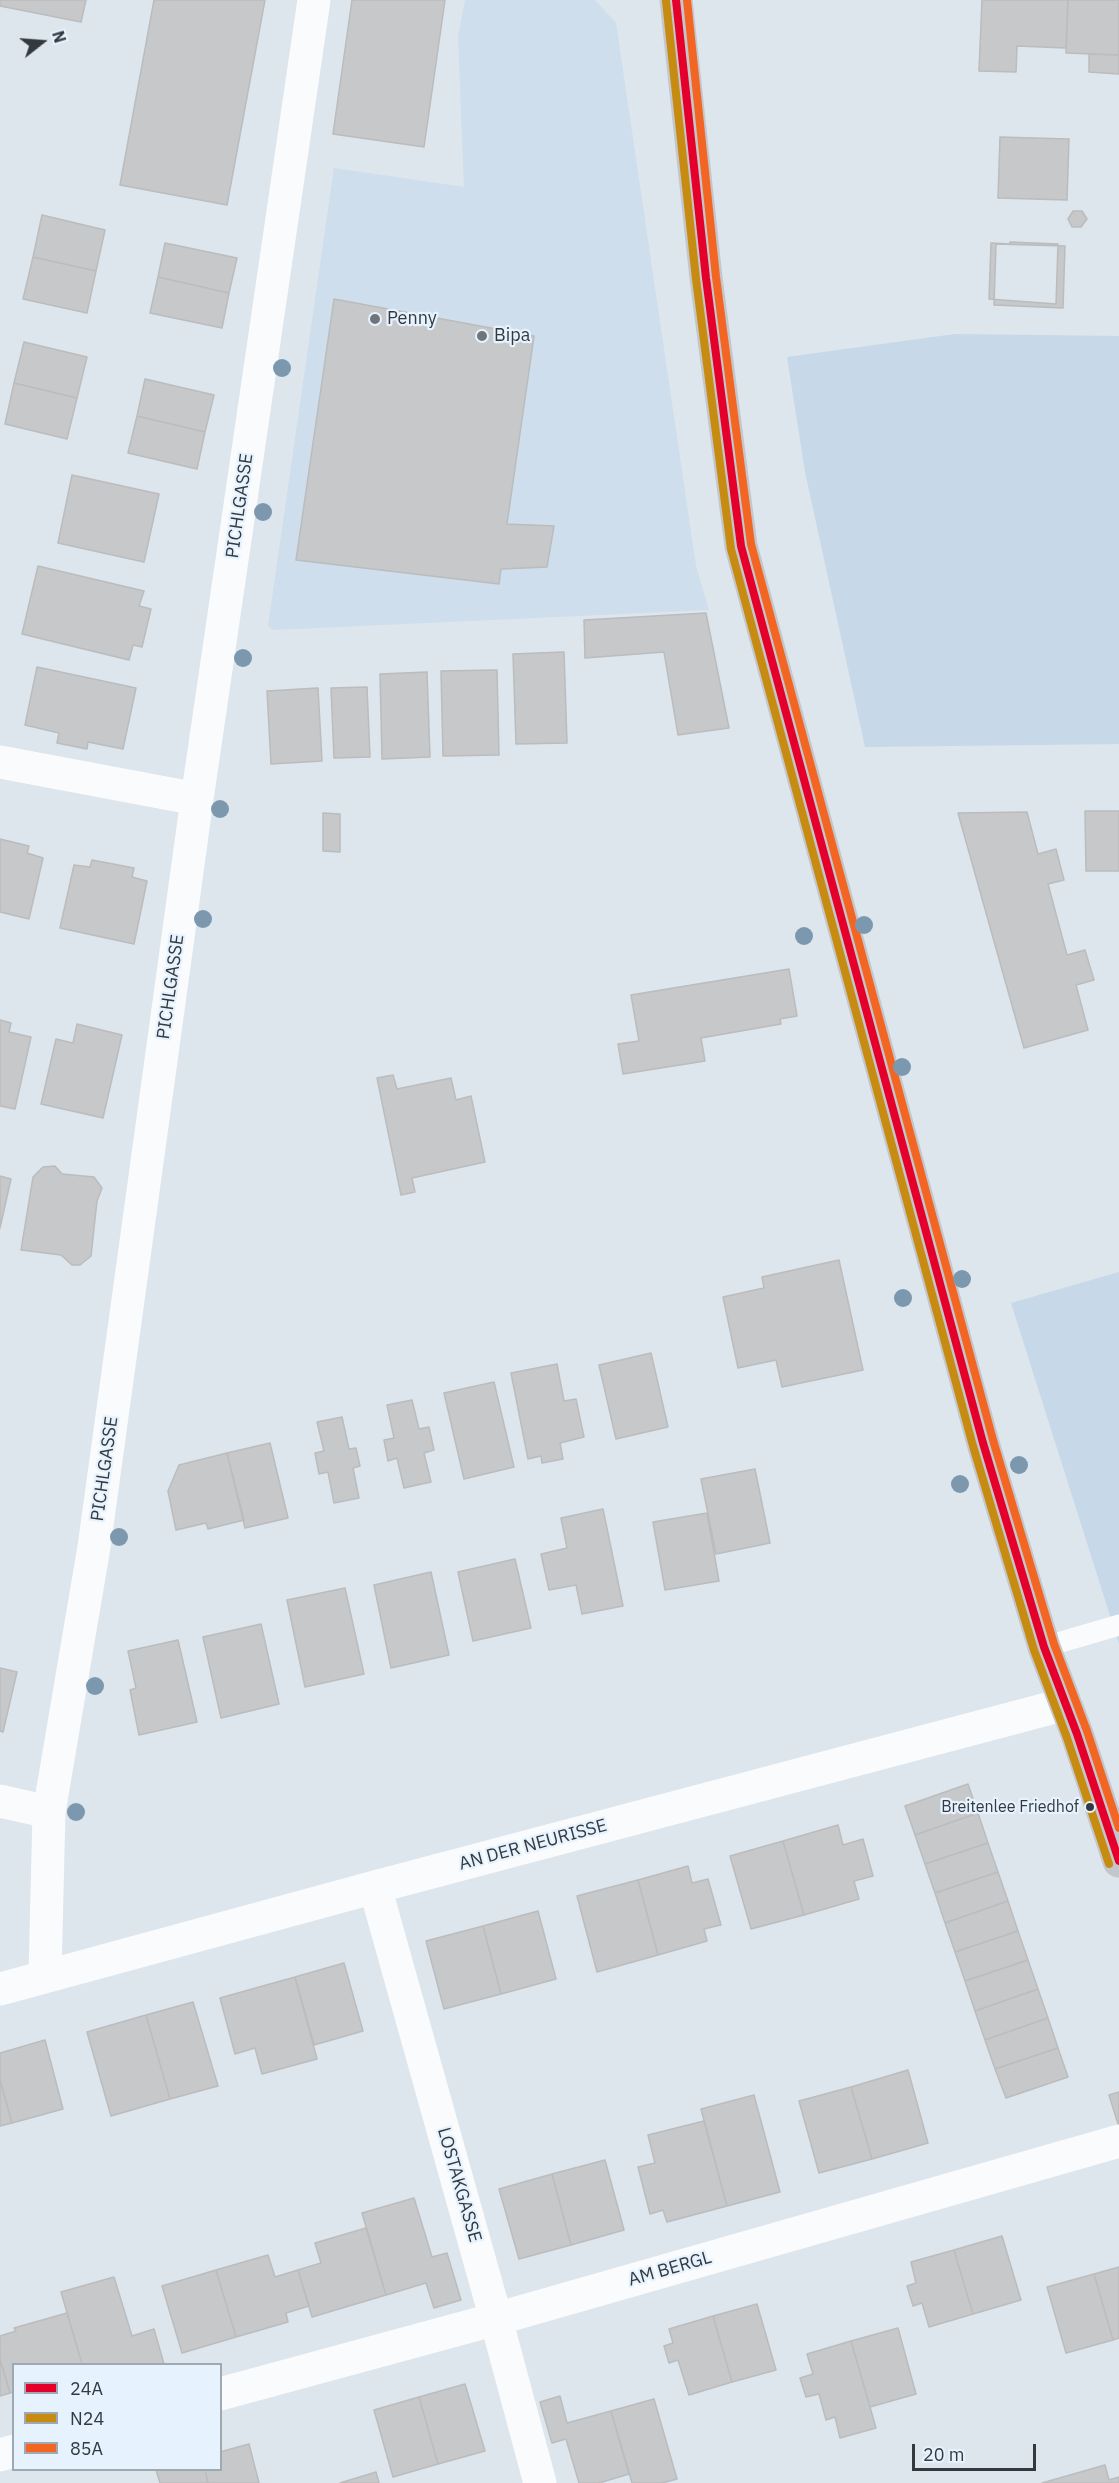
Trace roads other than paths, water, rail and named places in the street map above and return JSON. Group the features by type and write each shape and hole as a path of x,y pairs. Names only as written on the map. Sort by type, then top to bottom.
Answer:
{"main road":[{"path":"676,0 706,278 741,546 983,1443 1044,1647 1066,1704 1119,1861"}],"street":[{"name":"PICHLGASSE","path":"45,1975 49,1812 94,1547 197,799 314,0"},
{"path":"0,762 197,799"},
{"name":"AN DER NEURISSE","path":"0,1989 45,1975 1066,1704"},
{"path":"0,1801 49,1812"},
{"name":"LOSTAKGASSE","path":"375,1887 540,2483"},
{"name":"AM BERGL","path":"222,2393 496,2319 1119,2141"}],"lane":[{"path":"1044,1647 1119,1625"}],"place":[{"name":"Penny","path":"375,319"},
{"name":"Bipa","path":"482,336"},
{"name":"Breitenlee Friedhof","path":"1090,1807"}]}
